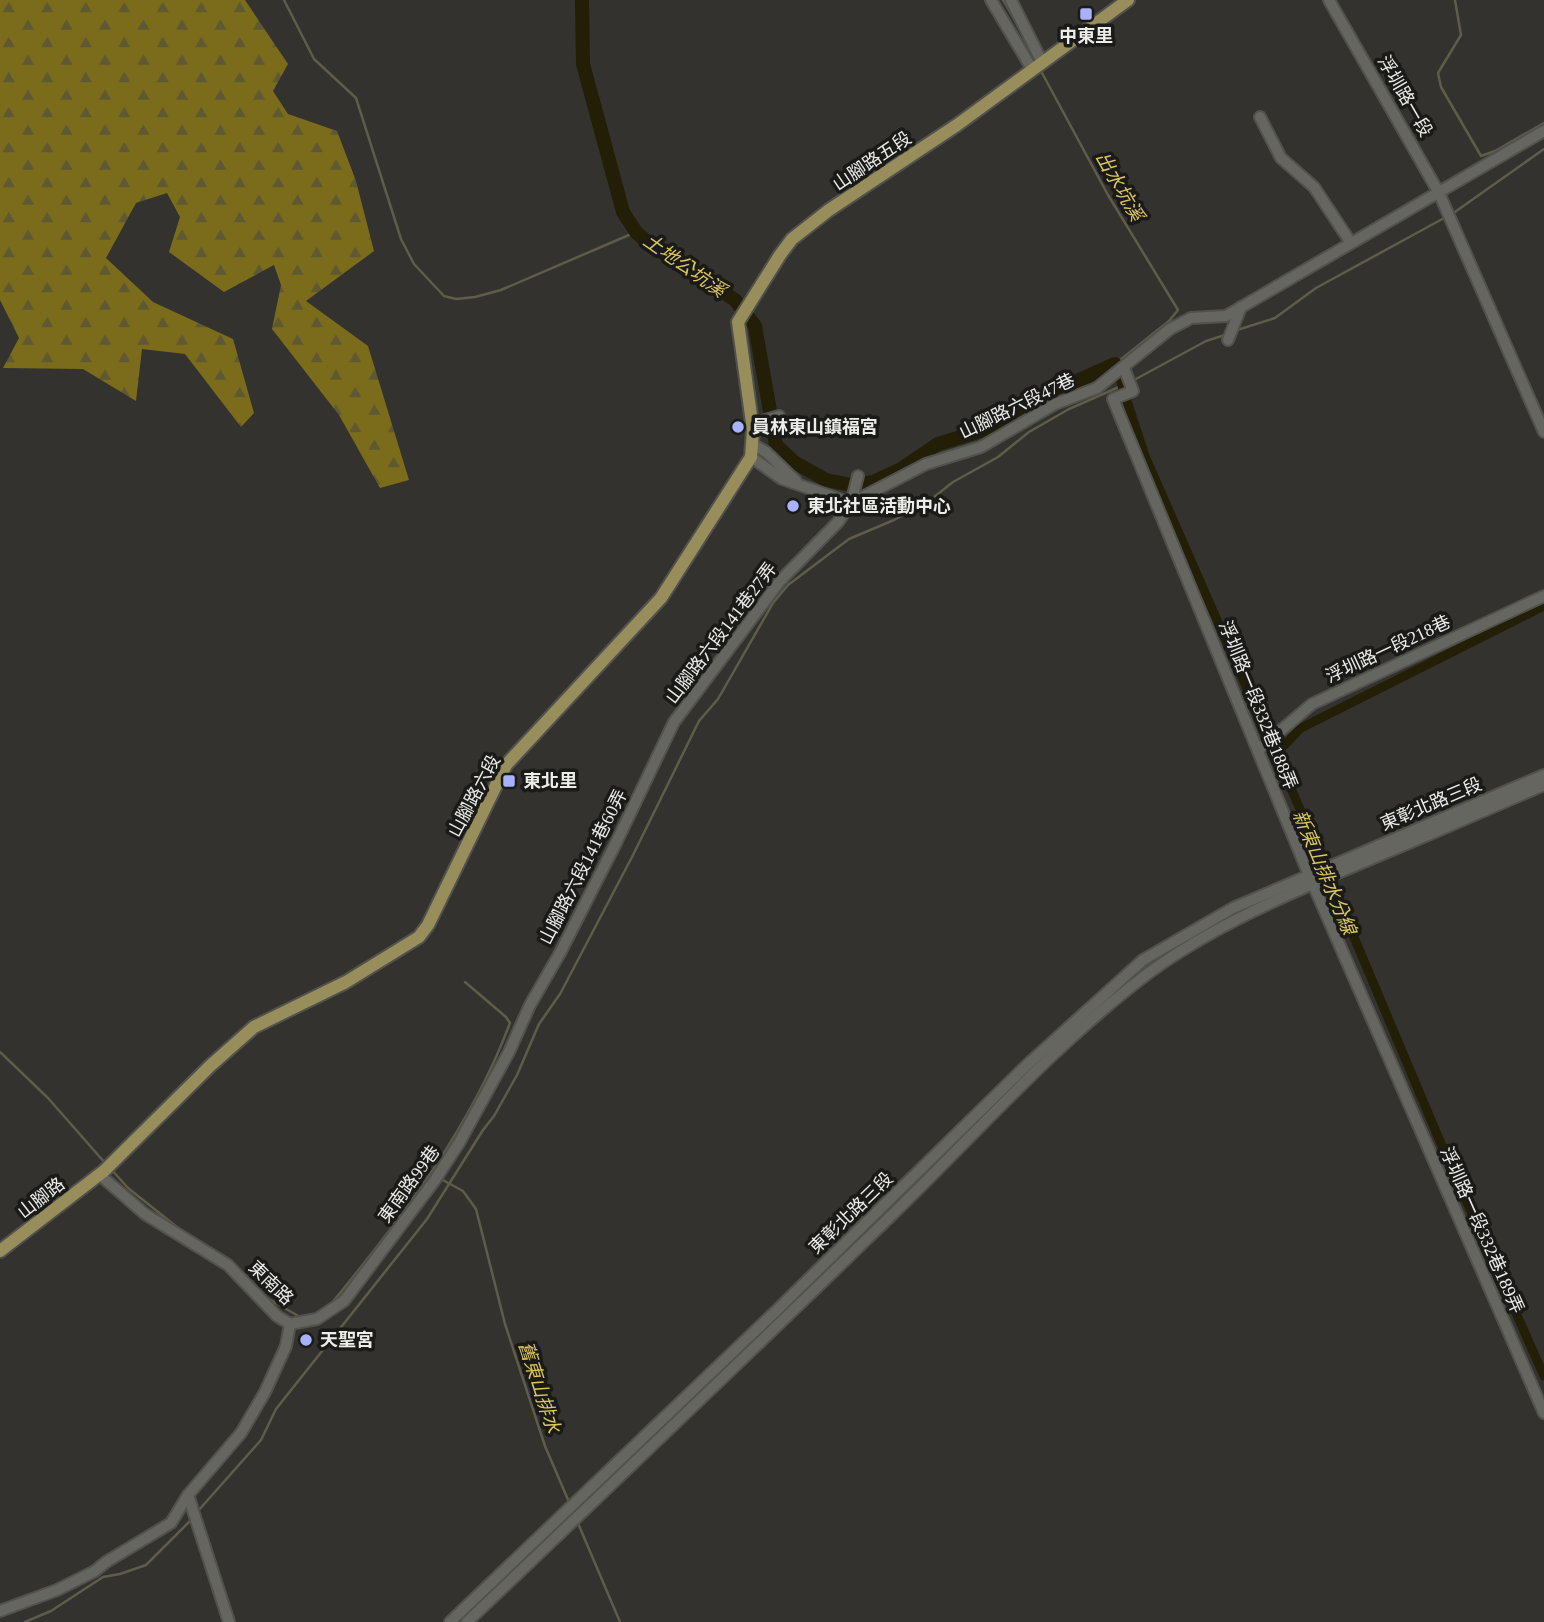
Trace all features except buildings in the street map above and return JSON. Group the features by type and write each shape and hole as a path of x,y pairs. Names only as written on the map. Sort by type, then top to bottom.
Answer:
{"main road":[{"name":"山腳路五段","path":"752,424 738,322 792,239 830,210 957,125 1128,0"},
{"path":"752,424 752,451"},
{"name":"山腳路六段","path":"102,1173 209,1066 254,1027 346,982 419,937 428,925 506,765 662,598 752,451"},
{"name":"山腳路","path":"0,1251 102,1173"}],"street":[{"path":"991,0 1037,65"},
{"path":"1011,0 1037,65"},
{"name":"浮圳路一段","path":"1329,0 1439,193 1544,432"},
{"path":"1260,117 1281,158 1314,187 1351,243"},
{"name":"山腳路六段47巷","path":"851,502 926,464 981,447 1055,404 1097,388 1170,329 1191,318 1226,316 1544,131"},
{"path":"1228,340 1241,307"},
{"name":"浮圳路一段332巷188弄","path":"1124,368 1133,391 1113,400 1311,880 1422,1138"},
{"path":"752,424 779,416"},
{"path":"752,451 782,479 851,502 858,476"},
{"name":"山腳路六段141巷27弄","path":"674,722 780,581 838,522 851,502"},
{"name":"浮圳路一段218巷","path":"1258,750 1312,704 1544,596"},
{"name":"山腳路六段141巷60弄","path":"519,1026 610,855 674,722"},
{"name":"東彰北路三段","path":"1334,870 1544,775"},
{"name":"東彰北路三段","path":"1334,870 1544,785"},
{"path":"1311,880 1334,870"},
{"name":"東彰北路三段","path":"450,1622 797,1291 1027,1065 1143,960 1233,908 1311,880"},
{"name":"東彰北路三段","path":"467,1622 792,1312 1035,1072 1091,1022 1152,971 1239,918 1311,880"},
{"name":"東南路99巷","path":"290,1324 317,1319 344,1301 435,1181 509,1052 519,1026"},
{"name":"浮圳路一段332巷189弄","path":"1422,1138 1544,1413"},
{"name":"東南路","path":"0,1611 57,1590 95,1571 171,1523 188,1495 241,1433 265,1392 286,1346 290,1324 277,1315 228,1265 145,1214 102,1173"},
{"path":"188,1495 229,1622"}],"green space":[{"path":"0,0 245,0 288,64 273,91 288,114 337,131 356,181 374,251 306,301 368,346 409,480 380,488 339,415 272,329 281,285 274,265 224,292 169,252 180,217 167,193 136,203 106,258 153,302 233,339 254,413 241,427 185,354 142,349 136,401 83,369 3,368 19,338 0,300"}],"waterway":[{"path":"284,0 314,59 356,98 401,239 414,264 444,296 456,299 501,290 636,232"},
{"name":"土地公坑溪","path":"582,0 583,64 623,212 636,232 648,243 735,300 755,326 776,445 794,462 826,480 852,485 873,482 901,469 938,444 984,430 1055,391 1115,364"},
{"name":"出水坑溪","path":"1003,0 1019,27"},
{"path":"1455,0 1461,35 1438,73 1441,87 1481,156 1544,123"},
{"name":"出水坑溪","path":"1041,71 1108,195 1178,310 1169,321 1115,364"},
{"path":"1452,214 1544,149"},
{"path":"1234,331 1275,318 1316,288 1446,217"},
{"path":"1134,380 1206,341 1225,335"},
{"name":"新東山排水分線","path":"1115,364 1145,456 1544,1376"},
{"path":"198,1511 261,1440 276,1409 427,1219 494,1116 517,1075 539,1024 560,994 632,857 699,721 718,699 773,603 788,585 849,539 894,520 929,501 953,482 998,457 1029,432 1069,409 1128,383"},
{"path":"1276,754 1301,728 1544,606"},
{"path":"331,1304 383,1239 432,1171 455,1136 494,1062 510,1023 465,982"},
{"path":"0,1052 48,1098 106,1164"},
{"path":"111,1169 128,1188 182,1231"},
{"name":"舊東山排水","path":"439,1178 463,1191 476,1209 505,1324 545,1446 569,1502"},
{"path":"267,1298 300,1317"},
{"path":"25,1622 51,1611 103,1577 146,1565 192,1519"},
{"name":"舊東山排水","path":"577,1521 620,1622"}],"place":[{"name":"中東里","path":"1086,14"},
{"name":"員林東山鎮福宮","path":"738,427"},
{"name":"東北社區活動中心","path":"793,506"},
{"name":"東北里","path":"509,781"},
{"name":"天聖宮","path":"306,1340"}]}
